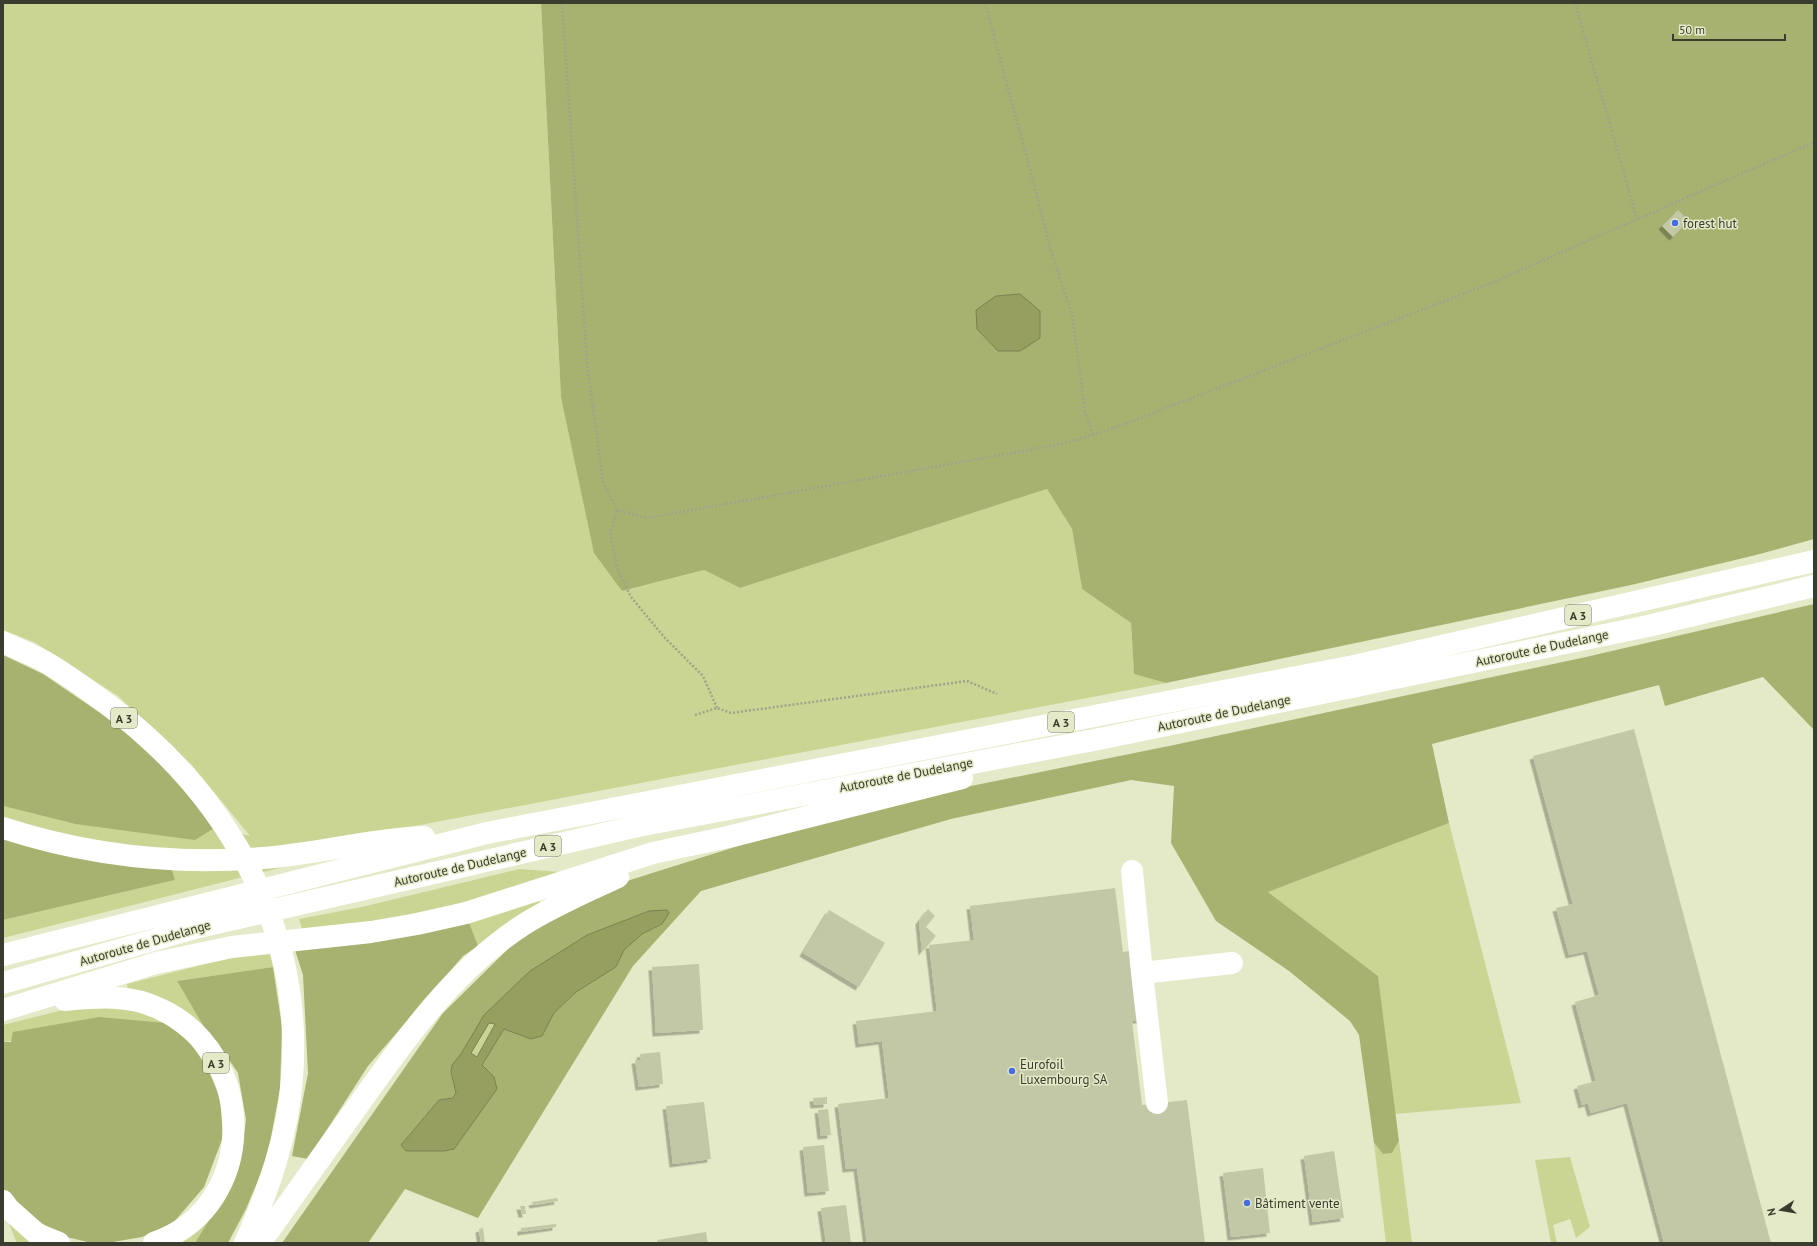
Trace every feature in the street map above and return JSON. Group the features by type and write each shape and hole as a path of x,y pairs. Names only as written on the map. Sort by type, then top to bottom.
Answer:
{"main road":[{"name":"Autoroute de Dudelange","path":"3,956 487,833 1354,666 1810,561"},
{"name":"Autoroute de Dudelange","path":"3,983 199,926 638,826 1099,739 1648,626 1814,586"},
{"name":"A 3","path":"3,642 41,660 85,688 148,737 188,778 222,821 252,870 271,915 289,984 293,1038 292,1078 287,1115 274,1170 260,1209 245,1243"},
{"name":"A 3","path":"3,1010 156,963 225,948 372,932 466,913 653,854 728,837 944,783 1099,739"},
{"name":"A 3","path":"3,828 35,838 101,851 170,860 263,858 420,837 487,833"},
{"name":"A 3","path":"260,1243 379,1076 437,1000 479,959 523,925 568,900 628,872 728,837"},
{"path":"1132,871 1157,1103"},
{"path":"1142,974 1232,963"},
{"name":"A 3","path":"24,1004 74,999 130,998 160,1008 184,1022 208,1048 224,1076 232,1100 235,1131 231,1156 220,1185 205,1208 186,1226 154,1243"},
{"path":"3,1201 9,1210 37,1234 59,1243"}],"path":[{"path":"562,3 587,363 602,482 617,510 610,533 618,571 631,597 664,637 702,676 717,708"},
{"path":"985,3 1034,181 1050,248 1072,314 1085,411 1093,435"},
{"path":"1575,3 1637,219"},
{"path":"617,510 647,518 1062,444 1093,435 1489,284 1814,142"},
{"path":"695,715 717,708 731,713 967,682 997,694"}],"shaded area":[{"path":"3,3 541,3 561,397 622,591 704,570 740,588 1047,489 1072,529 1082,589 1131,623 1134,674 1166,683 420,825 288,846 218,850 157,849 65,838 3,821 3,806 75,824 216,827 250,836 192,765 118,696 34,642 3,630"},
{"path":"541,3 1814,3 1814,539 1756,555 1631,585 1166,683 1134,674 1131,623 1082,589 1072,529 1047,489 740,588 704,570 622,591 594,553 561,397","holes":["977,329 1020,351 998,351"]},
{"path":"1020,294 1040,311 1040,338 1020,351 998,351 977,329 976,310 996,296"},
{"path":"1814,604 1814,730 1763,677 1665,706 1659,685 1432,744 1449,823 1268,892 1378,976 1399,1141 1392,1153 1383,1154 1374,1143 1359,1035 1350,1021 1289,971 1216,921 1171,843 1174,786 1131,780 951,819 701,891 633,966 478,1218 405,1189 368,1243 282,1243 443,1013 514,943 571,906 630,880 735,847 946,791 1174,745 1586,657","holes":["649,911 662,924 642,934 624,950 616,967 576,992 554,1013 542,1036 531,1039 504,1028 482,1065 494,1077 401,1145 439,1100 453,1098 456,1093 451,1072 452,1065 530,971 587,935"]},
{"path":"3,655 43,674 118,725 170,773 216,827 195,840 75,824 3,806"},
{"path":"1449,823 1521,1103 1395,1114 1378,976 1268,892"},
{"path":"3,837 171,866 175,880 3,920"},
{"path":"291,865 3,938 3,920 175,880 171,866"},
{"path":"519,869 560,872 464,903 379,921 302,929 299,919 362,907"},
{"path":"538,900 542,905 478,946 469,922"},
{"path":"667,910 669,913 662,924 642,934 624,950 616,967 576,992 554,1013 542,1036 531,1039 504,1029 482,1065 494,1077 497,1089 454,1149 444,1151 406,1151 401,1145 439,1100 453,1098 456,1093 451,1072 452,1065 461,1054 484,1015 530,971 587,935 649,911","holes":["489,1023 495,1024 477,1057 471,1053"]},
{"path":"469,922 478,946 463,956 368,1066 308,1159 292,1156 308,1073 303,975 294,947"},
{"path":"269,950 273,967 177,981 208,1034 180,1009 128,990 127,984 233,957"},
{"path":"273,967 282,1027 280,1089 267,1159 246,1209 228,1243 195,1243 223,1197 240,1161 246,1120 238,1073 217,1042 208,1034 177,981"},
{"path":"75,1007 136,1008 165,1023 3,1042 3,1025"},
{"path":"99,1017 165,1023 189,1041 207,1067 220,1097 223,1137 204,1187 174,1222 142,1237 107,1243 92,1243 62,1236 27,1214 3,1189 3,1042 11,1042 13,1032"},
{"path":"489,1023 495,1023 477,1057 470,1053"},
{"path":"1399,1141 1412,1243 1386,1243 1374,1143 1383,1154 1392,1153"},
{"path":"1570,1157 1590,1227 1576,1238 1570,1219 1553,1225 1557,1243 1551,1243 1535,1160"},
{"path":"223,1197 195,1243 171,1243"},
{"path":"8,1221 38,1243 17,1243"}],"building":[{"name":"forest hut","path":"1678,210 1689,221 1673,237 1662,226"},
{"path":"1634,729 1771,1243 1664,1243 1627,1103 1591,1113 1588,1103 1582,1105 1577,1086 1596,1081 1575,1002 1599,995 1587,951 1569,955 1556,908 1573,904 1533,756"},
{"name":"Eurofoil Luxembourg SA","path":"1115,888 1123,952 1135,950 1144,1019 1132,1021 1142,1105 1187,1100 1205,1243 867,1243 857,1168 846,1169 838,1104 889,1098 882,1041 859,1044 856,1021 937,1011 929,945 974,940 970,906"},
{"path":"928,909 935,916 926,927 936,936 922,952 919,921"},
{"path":"829,910 885,943 859,987 803,953"},
{"path":"699,964 703,1030 656,1033 652,967"},
{"path":"660,1052 663,1084 639,1087 635,1060 641,1060 640,1054"},
{"path":"827,1097 827,1104 814,1105 813,1098"},
{"path":"704,1102 711,1159 673,1164 666,1106"},
{"path":"828,1109 831,1135 821,1136 818,1110"},
{"path":"824,1145 829,1191 808,1193 803,1147"},
{"path":"1334,1151 1344,1218 1313,1222 1304,1156"},
{"name":"Bâtiment vente","path":"1263,1168 1270,1233 1231,1237 1223,1173"},
{"path":"557,1198 558,1201 533,1205 532,1202"},
{"path":"846,1205 851,1243 826,1243 821,1208"},
{"path":"520,1206 525,1206 526,1214 522,1214"},
{"path":"556,1224 556,1227 521,1232 521,1228"},
{"path":"483,1228 485,1243 481,1243 479,1229"},
{"path":"706,1232 708,1243 658,1243 657,1240"}],"place":[{"name":"forest hut","path":"1675,223"},
{"name":"Eurofoil Luxembourg SA","path":"1012,1071"},
{"name":"Bâtiment vente","path":"1247,1203"}]}
